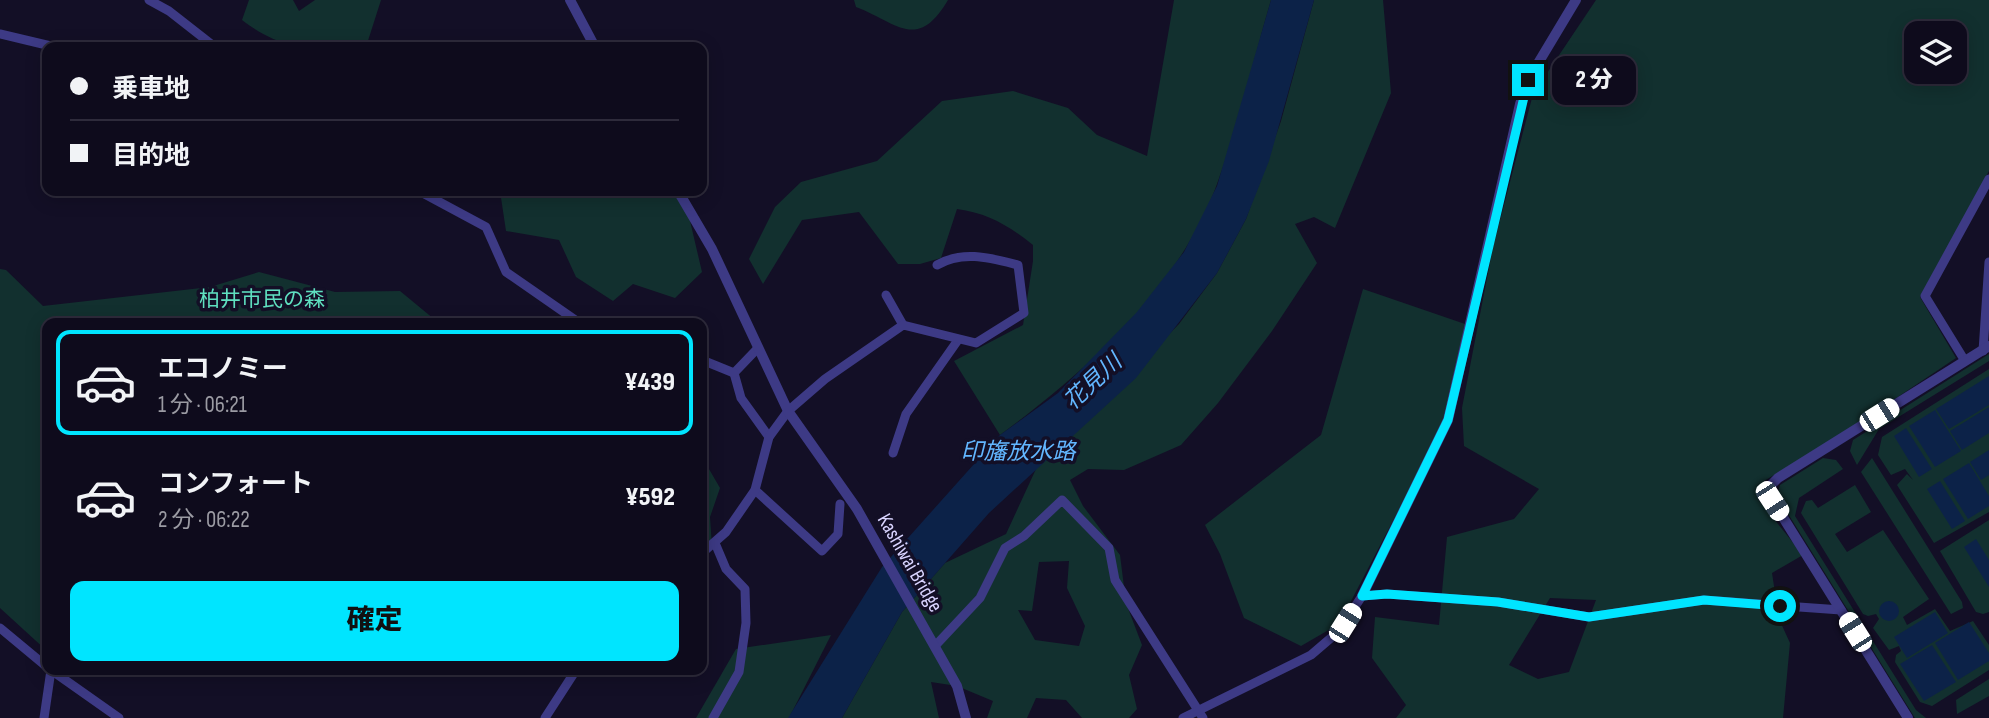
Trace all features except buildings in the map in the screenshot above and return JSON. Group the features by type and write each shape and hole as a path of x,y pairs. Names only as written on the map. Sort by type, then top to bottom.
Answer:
{"street":[{"path":"149,0 169,11 209,42"},
{"path":"570,0 592,42"},
{"path":"1183,718 1201,715 1311,655 1339,631 1362,596 1448,420 1520,104 1528,80 1576,0"},
{"path":"0,34 42,44"},
{"path":"1965,361 1925,296 1989,179"},
{"path":"428,196 486,227 506,272 572,318"},
{"name":"Kashiwai Bridge","path":"681,196 712,249 788,411 857,509 957,686 966,718"},
{"path":"887,295 904,325 976,344 1024,313 1018,265 985,257 958,256 937,265"},
{"path":"1908,718 1768,495 1769,484 1986,349 1989,262"},
{"path":"707,549 715,543 755,490 769,438 788,411 825,379 904,325"},
{"path":"893,453 906,414 958,340"},
{"path":"734,373 758,348"},
{"path":"707,362 734,373"},
{"path":"734,373 741,398 769,438"},
{"path":"755,490 822,551 838,534 840,504"},
{"path":"935,646 980,598 1005,548 1024,536 1062,500 1109,548 1115,580 1162,649 1201,715"},
{"path":"712,718 739,671 746,623 745,589 726,569 715,543"},
{"path":"1362,596 1387,594 1498,602 1589,617 1704,600 1841,610"},
{"path":"0,628 42,663"},
{"path":"44,718 50,675"},
{"path":"58,675 120,718"},
{"path":"545,718 573,675"}],"green space":[{"path":"249,0 293,0 299,11 315,0 381,0 368,42 283,42 272,39 242,20"},
{"path":"854,0 948,0 937,16 926,25 906,29 856,7"},
{"path":"1174,0 1271,0 1217,184 1200,222 1155,292 1097,355 1000,435 954,361 1023,325 1033,245 1007,226 988,217 957,209 941,258 920,264 898,264 859,212 802,220 763,284 749,259 775,207 801,182 877,161 942,101 1013,91 1068,108 1097,135 1147,156"},
{"path":"1314,0 1383,0 1391,93 1335,228 1314,217 1295,224 1317,263 1272,331 1218,403 1181,445 1124,470 1088,469 1070,480 1083,506 1120,555 1126,603 1142,645 1129,675 1137,709 1129,718 1082,718 1066,700 1036,698 1027,718 987,718 993,701 957,686 931,682 939,718 842,718 902,612 945,563 1006,534 1036,469 1179,324 1217,273 1246,219 1281,121","holes":["1069,561 1067,588 1085,626 1079,646 1035,640 1018,610 1032,611 1039,562"]},
{"path":"1596,0 1989,0 1989,171 1920,297 1956,358 1841,435 1764,481 1758,499 1803,555 1772,573 1779,619 1790,643 1783,718 1396,718 1406,705 1372,658 1375,617 1439,625 1447,537 1514,519 1539,489 1464,446 1462,408 1493,247 1533,94","holes":["1550,598 1596,600 1569,672 1538,679 1509,665"]},
{"path":"501,196 684,196 702,272 675,298 633,284 613,301 576,277 559,240 506,231"},
{"name":"柏井市民の森","path":"0,269 6,270 43,306 210,287 259,272 335,292 400,291 433,318 42,318 42,646 0,608"},
{"path":"1363,289 1465,324 1441,429 1339,624 1301,646 1244,618 1220,554 1205,525 1321,435"},
{"path":"1989,354 1989,361 1879,429 1857,465 1850,451 1853,440"},
{"path":"1989,369 1989,512 1934,543 1897,485 1907,474 1913,480 1905,469 1891,475 1878,455 1882,437"},
{"path":"1823,458 1836,460 1843,469 1799,498 1795,516 1916,710 1926,718 1915,718 1777,496 1780,485"},
{"path":"1872,458 1962,602 1963,608 1951,614 1861,472"},
{"path":"707,466 720,488 710,517 712,546 707,548"},
{"path":"1855,485 1871,512 1835,534 1847,552 1883,530 1929,599 1903,617 1907,625 1935,609 1950,631 1973,621 1989,645 1989,670 1932,706 1920,702 1895,662 1896,655 1901,651 1899,646 1889,650 1873,628 1879,619 1876,614 1863,614 1801,513 1806,501 1812,500 1818,508"},
{"path":"1989,520 1989,612 1983,614 1976,612 1940,551"},
{"path":"831,635 789,718 696,718 736,649"},
{"path":"1989,679 1989,696 1957,714 1956,700"}],"water":[{"name":"印旛放水路","path":"1271,0 1314,0 1269,161 1246,219 1217,273 1136,378 989,513 902,612 842,718 788,718 882,567 1000,435 1058,393 1137,312 1184,252 1217,186"},
{"path":"1989,376 1989,405 1949,429 1936,409"},
{"path":"1989,407 1989,433 1962,450 1950,431"},
{"path":"1935,410 1961,451 1935,467 1909,426"},
{"path":"1906,428 1932,469 1919,477 1894,436"},
{"path":"1989,450 1989,475 1981,480 1970,462"},
{"path":"1969,463 1989,496 1989,506 1968,519 1943,479"},
{"path":"1940,481 1965,521 1952,529 1927,489"},
{"path":"1976,539 1989,560 1989,587 1964,547"},
{"path":"1885,601 1893,601 1899,611 1893,621 1885,621 1879,615 1879,607"},
{"path":"1935,612 1948,633 1907,658 1894,637"},
{"path":"1969,622 1989,653 1989,661 1958,680 1935,643"},
{"path":"1932,645 1956,682 1924,701 1900,664"}],"route":[{"path":"1528,80 1520,104 1448,420 1362,596 1387,594 1498,602 1589,617 1704,600 1780,606"}],"water label":[{"name":"花見川","path":"1093,382"}]}
